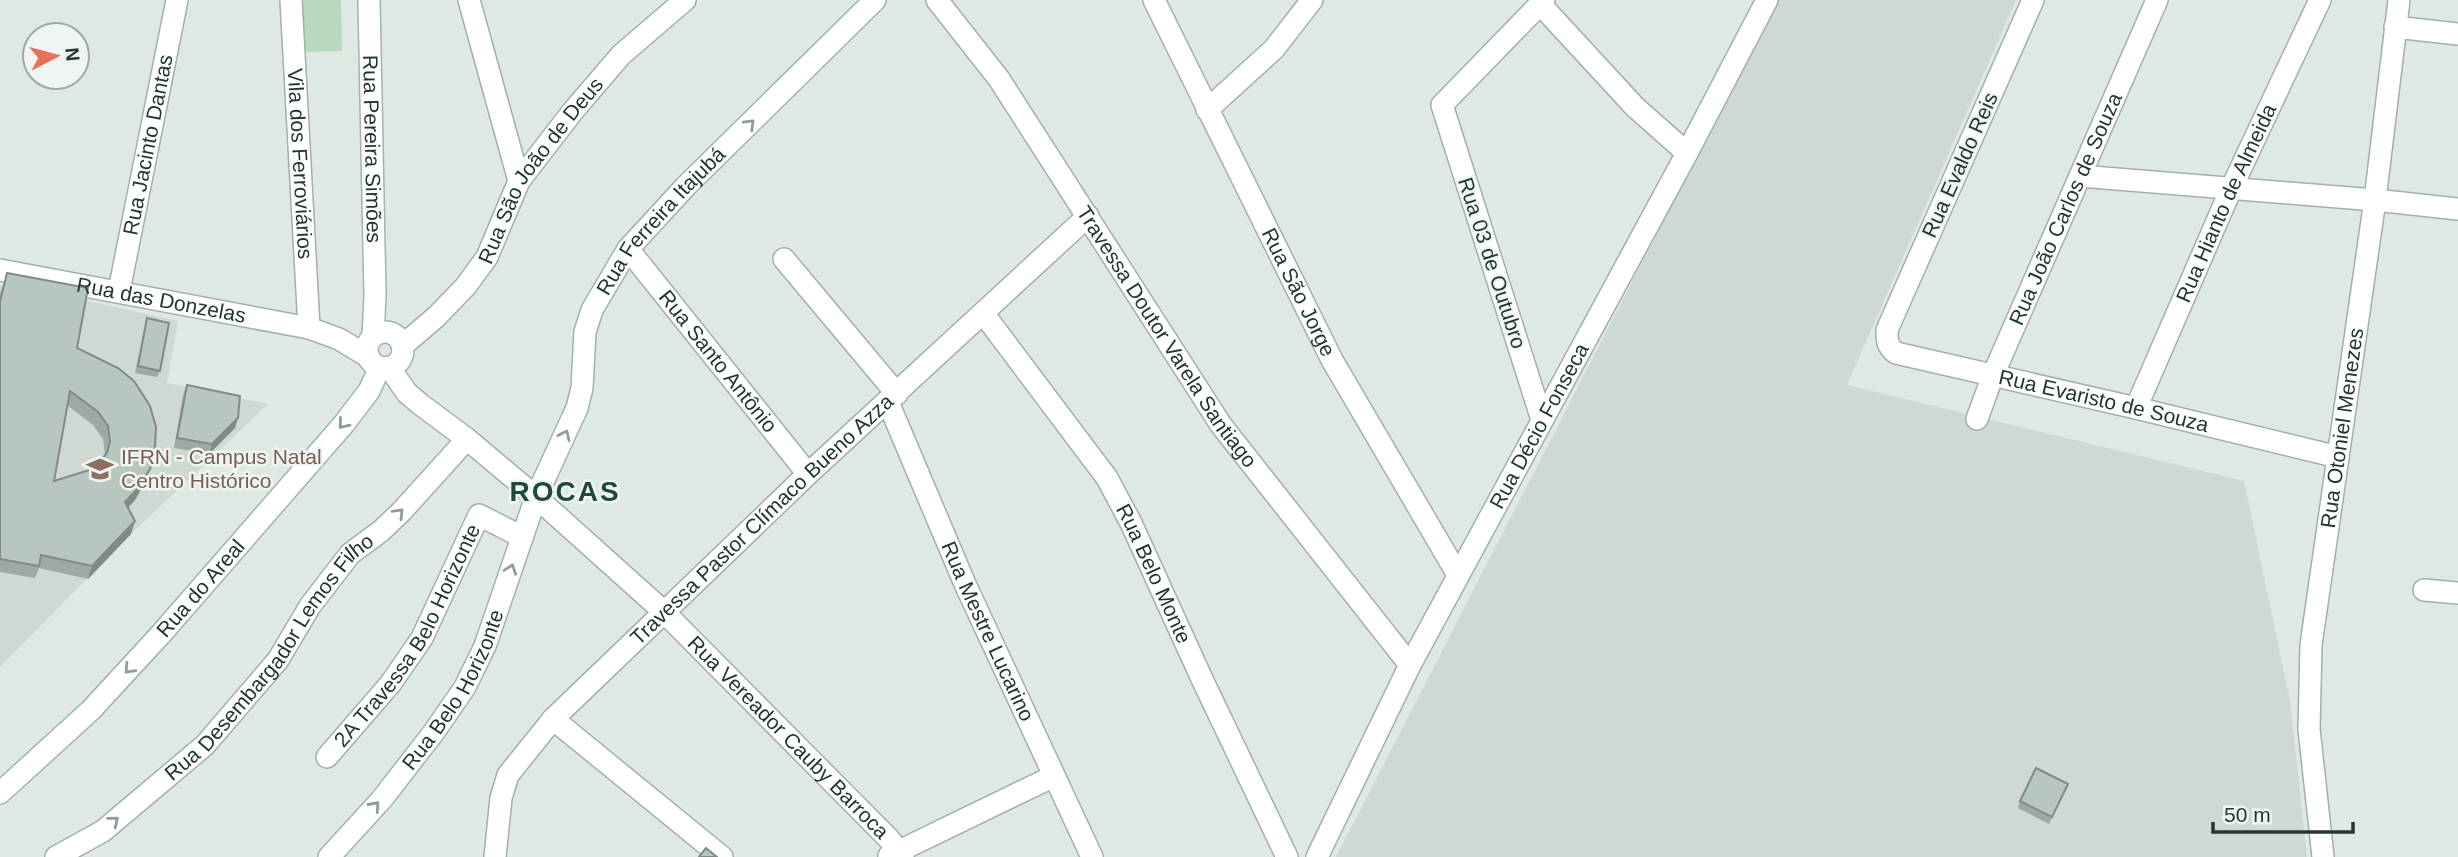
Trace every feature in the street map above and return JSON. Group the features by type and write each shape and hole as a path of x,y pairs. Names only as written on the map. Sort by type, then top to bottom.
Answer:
{"street":[{"name":"Rua Jacinto Dantas","path":"119,291 177,0"},
{"name":"Vila dos Ferroviários","path":"292,0 317,330"},
{"name":"Rua Pereira Simões","path":"369,0 375,296 382,350"},
{"path":"469,0 519,181"},
{"name":"Rua São João de Deus","path":"382,350 436,317 466,286 487,257 519,181 621,55 685,0"},
{"name":"Rua Ferreira Itajubá","path":"536,497 578,408 582,388 585,332 592,310 628,249 686,186 875,0"},
{"name":"Travessa Doutor Varela Santiago","path":"937,0 999,79 1221,425 1410,665"},
{"name":"Rua São Jorge","path":"1154,0 1332,360 1458,575"},
{"path":"1207,110 1274,49 1312,0"},
{"name":"Rua Décio Fonseca","path":"1317,857 1410,665 1688,153 1767,0"},
{"name":"Rua Evaldo Reis","path":"1887,330 2033,0"},
{"name":"Rua João Carlos de Souza","path":"1977,419 1993,374 2157,0"},
{"name":"Rua Hianto de Almeida","path":"2136,408 2231,189 2320,0"},
{"name":"Rua Otoniel Menezes","path":"2323,857 2310,743 2311,646 2375,200 2399,0"},
{"path":"1542,2 1635,107 1688,153"},
{"name":"Rua 03 de Outubro","path":"1542,2 1442,106 1542,420"},
{"path":"2395,27 2458,34"},
{"path":"2080,176 2458,209"},
{"name":"Travessa Pastor Clímaco Bueno Azza","path":"495,857 500,799 508,775 553,719 808,474 1088,216"},
{"name":"Rua Santo Antônio","path":"628,249 808,474"},
{"name":"Rua Mestre Lucarino","path":"784,259 892,398 965,584 1092,857"},
{"name":"Rua das Donzelas","path":"0,270 317,330 382,350"},
{"name":"Rua Belo Monte","path":"984,313 1107,478 1131,523 1287,857"},
{"name":"Rua Evaristo de Souza","path":"1887,330 1887,342 1896,353 2338,457"},
{"name":"Rua Vereador Cauby Barroca","path":"382,350 414,398 536,497 663,611 896,855"},
{"name":"Rua do Areal","path":"0,793 91,710 162,634 343,425 369,391 382,350"},
{"name":"Rua Desembargador Lemos Filho","path":"56,857 103,831 205,745 278,660 310,606 350,554 401,512 467,439"},
{"name":"Rua Belo Horizonte","path":"329,857 382,799 465,687 485,646 536,497"},
{"name":"2A Travessa Belo Horizonte","path":"327,757 391,683 422,638 479,515 486,516 522,537"},
{"path":"2424,590 2458,593"},
{"path":"553,719 700,850 722,857"},
{"path":"896,855 1054,776"}],"shaded area":[{"path":"1777,0 2016,0 1847,385 2244,481 2290,701 2307,857 1336,857"},
{"name":"IFRN - Campus Natal Centro Histórico","path":"0,285 178,321 167,383 268,404 131,534 0,667"}],"green space":[{"path":"301,0 341,0 342,51 302,52"}],"building":[{"path":"7,273 88,288 77,348 118,368 134,381 150,406 156,427 150,469 139,487 125,502 135,521 92,566 41,555 39,566 0,559 0,302","holes":["70,391 98,412 108,426 110,442 107,453 93,469 54,481"]},
{"path":"147,318 169,323 160,371 138,366"},
{"path":"187,385 240,396 238,418 212,444 177,438"},
{"path":"2036,768 2068,784 2052,817 2020,801"},
{"path":"706,848 717,857 699,857"}],"place":[{"name":"IFRN - Campus Natal Centro Histórico","path":"100,469"}],"district":[{"name":"ROCAS","path":"565,491"}]}
